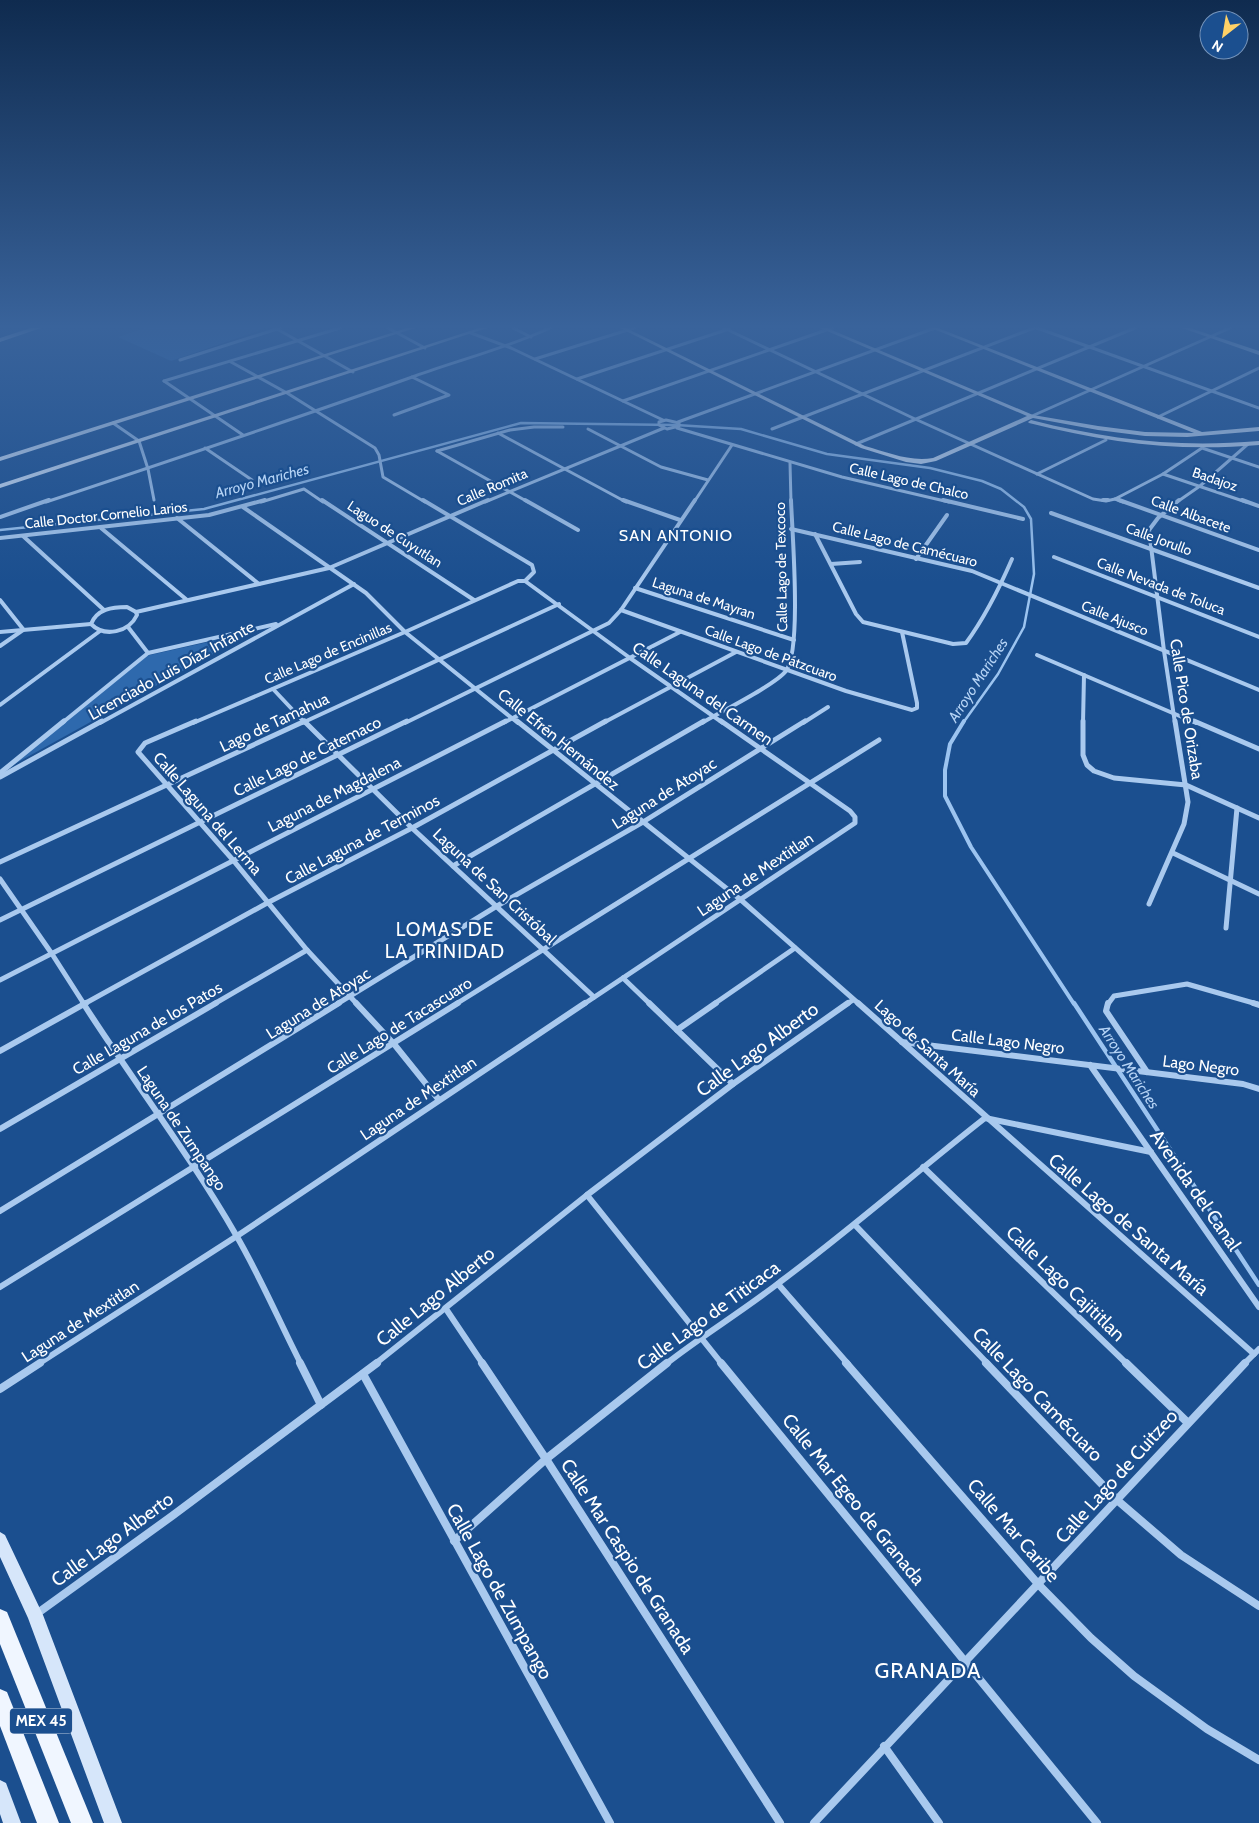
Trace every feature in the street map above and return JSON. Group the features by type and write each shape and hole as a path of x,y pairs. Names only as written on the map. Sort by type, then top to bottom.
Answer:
{"main road":[{"name":"MEX 45","path":"0,1619 82,1823"},
{"name":"MEX 45","path":"0,1699 48,1823"}],"street":[{"path":"0,459 144,413"},
{"path":"211,413 243,435"},
{"path":"0,486 225,413"},
{"path":"0,517 311,413"},
{"path":"320,413 375,448 380,455 380,474 383,477 532,565 534,572 525,581"},
{"path":"394,415 399,413"},
{"path":"644,413 660,422 678,425"},
{"path":"660,422 664,428 678,425 708,413"},
{"path":"794,413 856,444 894,457 925,462 940,458 1039,413"},
{"path":"772,429 812,413"},
{"path":"903,413 1098,500 1115,499 1163,474 1202,448"},
{"path":"856,444 929,413"},
{"path":"1025,413 1032,416 1123,432 1203,434 1259,429"},
{"path":"1148,413 1203,434"},
{"path":"1158,417 1166,413"},
{"path":"1023,419 1106,440 1161,446 1202,448 1259,443"},
{"path":"113,423 139,441 148,468 154,500"},
{"name":"Calle Lago de Chalco","path":"678,425 732,445 877,486 1023,519"},
{"path":"563,427 523,428 498,433 437,451 578,530"},
{"name":"Calle Romita","path":"136,612 329,568 387,542 664,428"},
{"path":"588,429 661,468 708,480"},
{"path":"498,433 628,503 680,520"},
{"path":"1037,474 1106,440"},
{"path":"1161,515 1200,486 1248,444"},
{"name":"Calle Lago de Catemaco","path":"0,920 474,687 594,631 614,619 732,445"},
{"path":"205,448 252,480"},
{"path":"1202,448 1259,467"},
{"name":"Calle Lago de Texcoco","path":"787,670 794,640 795,600 790,462"},
{"name":"Badajoz","path":"1163,474 1259,506"},
{"name":"Laguo de Cuyutlan","path":"243,507 304,489 474,600"},
{"name":"Calle Albacete","path":"1115,499 1259,550"},
{"name":"Calle Doctor Cornelio Larios","path":"0,538 209,515 243,507"},
{"name":"Calle Efrén Hernández","path":"243,507 354,584 404,632 741,900 853,1000"},
{"name":"Calle Jorullo","path":"1051,513 1259,588"},
{"path":"916,559 947,515"},
{"name":"Calle Pico de Orizaba","path":"1149,904 1173,853 1187,814 1186,785 1164,651 1159,598 1149,530 1161,515"},
{"path":"177,518 259,584"},
{"path":"101,528 188,600"},
{"name":"Calle Lago de Camécuaro","path":"792,529 972,571 1045,602"},
{"path":"815,534 862,621 953,644 966,643 975,633 1002,584 1012,558"},
{"path":"23,536 104,610"},
{"name":"Calle Nevada de Toluca","path":"1054,557 1259,637"},
{"path":"831,564 860,562"},
{"name":"Calle Lago de Encinillas","path":"139,747 518,581 525,581"},
{"name":"Calle Laguna del Carmen","path":"525,581 630,658 850,811 855,817 855,823 850,827"},
{"name":"Licenciado Luis Díaz Infante","path":"0,777 354,584"},
{"name":"Laguna de Mayran","path":"635,588 794,640"},
{"path":"0,600 23,629"},
{"name":"Calle Ajusco","path":"1045,602 1259,690"},
{"name":"Lago de Tamahua","path":"0,862 558,604"},
{"path":"127,607 136,612 136,619 128,627 114,631 96,630 91,624 94,616 104,610 127,607"},
{"name":"Calle Lago de Pátzcuaro","path":"621,610 787,670 912,710 916,709 917,703 902,632"},
{"path":"0,773 148,653 283,622"},
{"path":"0,632 91,624"},
{"path":"128,627 148,653"},
{"path":"0,646 23,629"},
{"path":"0,705 100,631"},
{"name":"Laguna de Magdalena","path":"0,980 680,632"},
{"name":"Calle Laguna de Terminos","path":"0,1051 269,902 412,828 736,652"},
{"path":"1037,655 1259,750"},
{"path":"453,866 715,716 774,681 787,670"},
{"path":"1084,674 1084,763 1095,773 1114,778 1186,785 1259,818"},
{"name":"Laguna de San Cristóbal","path":"273,689 337,756 373,788 412,828 594,996"},
{"name":"Laguna de Atoyac","path":"0,1211 158,1116 497,906 642,822 828,707"},
{"name":"Calle Lago de Tacascuaro","path":"0,1287 195,1168 880,740"},
{"name":"Calle Laguna del Lerma","path":"139,747 138,752 166,785 234,860 307,950 394,1044 439,1100"},
{"path":"1226,928 1237,808"},
{"name":"Laguna de Mextitlan","path":"0,1389 237,1236 594,996 850,827"},
{"path":"1173,853 1259,894"},
{"name":"Laguna de Zumpango","path":"0,879 52,954 118,1060 195,1168 237,1236 321,1405"},
{"path":"677,1030 795,948"},
{"name":"Calle Laguna de los Patos","path":"0,1129 307,950"},
{"path":"623,978 732,1084"},
{"path":"1147,1072 1106,1011 1108,1003 1114,996 1187,984 1259,1005"},
{"name":"Lago de Santa María","path":"853,1000 902,1042 984,1118"},
{"name":"Calle Lago Alberto","path":"35,1615 363,1374 587,1195 732,1084 853,1000"},
{"name":"Calle Lago Negro","path":"902,1042 1110,1068"},
{"name":"Avenida del Canal","path":"1090,1065 1259,1308"},
{"name":"Lago Negro","path":"1110,1068 1243,1084 1259,1089"},
{"path":"984,1118 1151,1152"},
{"name":"Calle Lago de Titicaca","path":"454,1541 546,1459 700,1337 778,1284 855,1225 984,1118"},
{"name":"Calle Lago de Santa María","path":"984,1118 1256,1352"},
{"name":"Calle Lago Cajititlan","path":"923,1167 1187,1422"},
{"name":"Calle Mar Egeo de Granada","path":"587,1195 700,1337 1097,1823"},
{"name":"Calle Lago Camécuaro","path":"855,1225 1117,1500 1181,1555 1259,1606"},
{"name":"Calle Mar Caribe","path":"778,1284 1038,1584 1091,1638 1134,1676 1207,1729 1259,1760"},
{"name":"Calle Mar Caspio de Granada","path":"446,1309 546,1459 780,1823"},
{"name":"Calle Lago de Cuitzeo","path":"814,1823 884,1746 1117,1500 1187,1422 1256,1352"},
{"name":"Calle Lago de Zumpango","path":"363,1374 610,1823"},
{"path":"0,1540 35,1615 113,1823"},
{"path":"884,1746 939,1823"},
{"path":"1,1797 12,1823"}],"shaded area":[{"path":"253,632 11,766 141,657"}],"waterway":[{"name":"Arroyo Mariches","path":"0,530 204,509 521,423 676,425 741,429 827,454 930,468 982,481 1001,489 1024,507 1031,519 1034,574 1024,627 998,674 963,723"},
{"name":"Arroyo Mariches","path":"964,721 950,744 945,770 945,796 971,847 1074,1004"},
{"name":"Arroyo Mariches","path":"1074,1003 1259,1285"}],"district":[{"name":"SAN ANTONIO","path":"676,535"},
{"name":"LOMAS DE LA TRINIDAD","path":"445,940"},
{"name":"GRANADA","path":"928,1670"}]}
